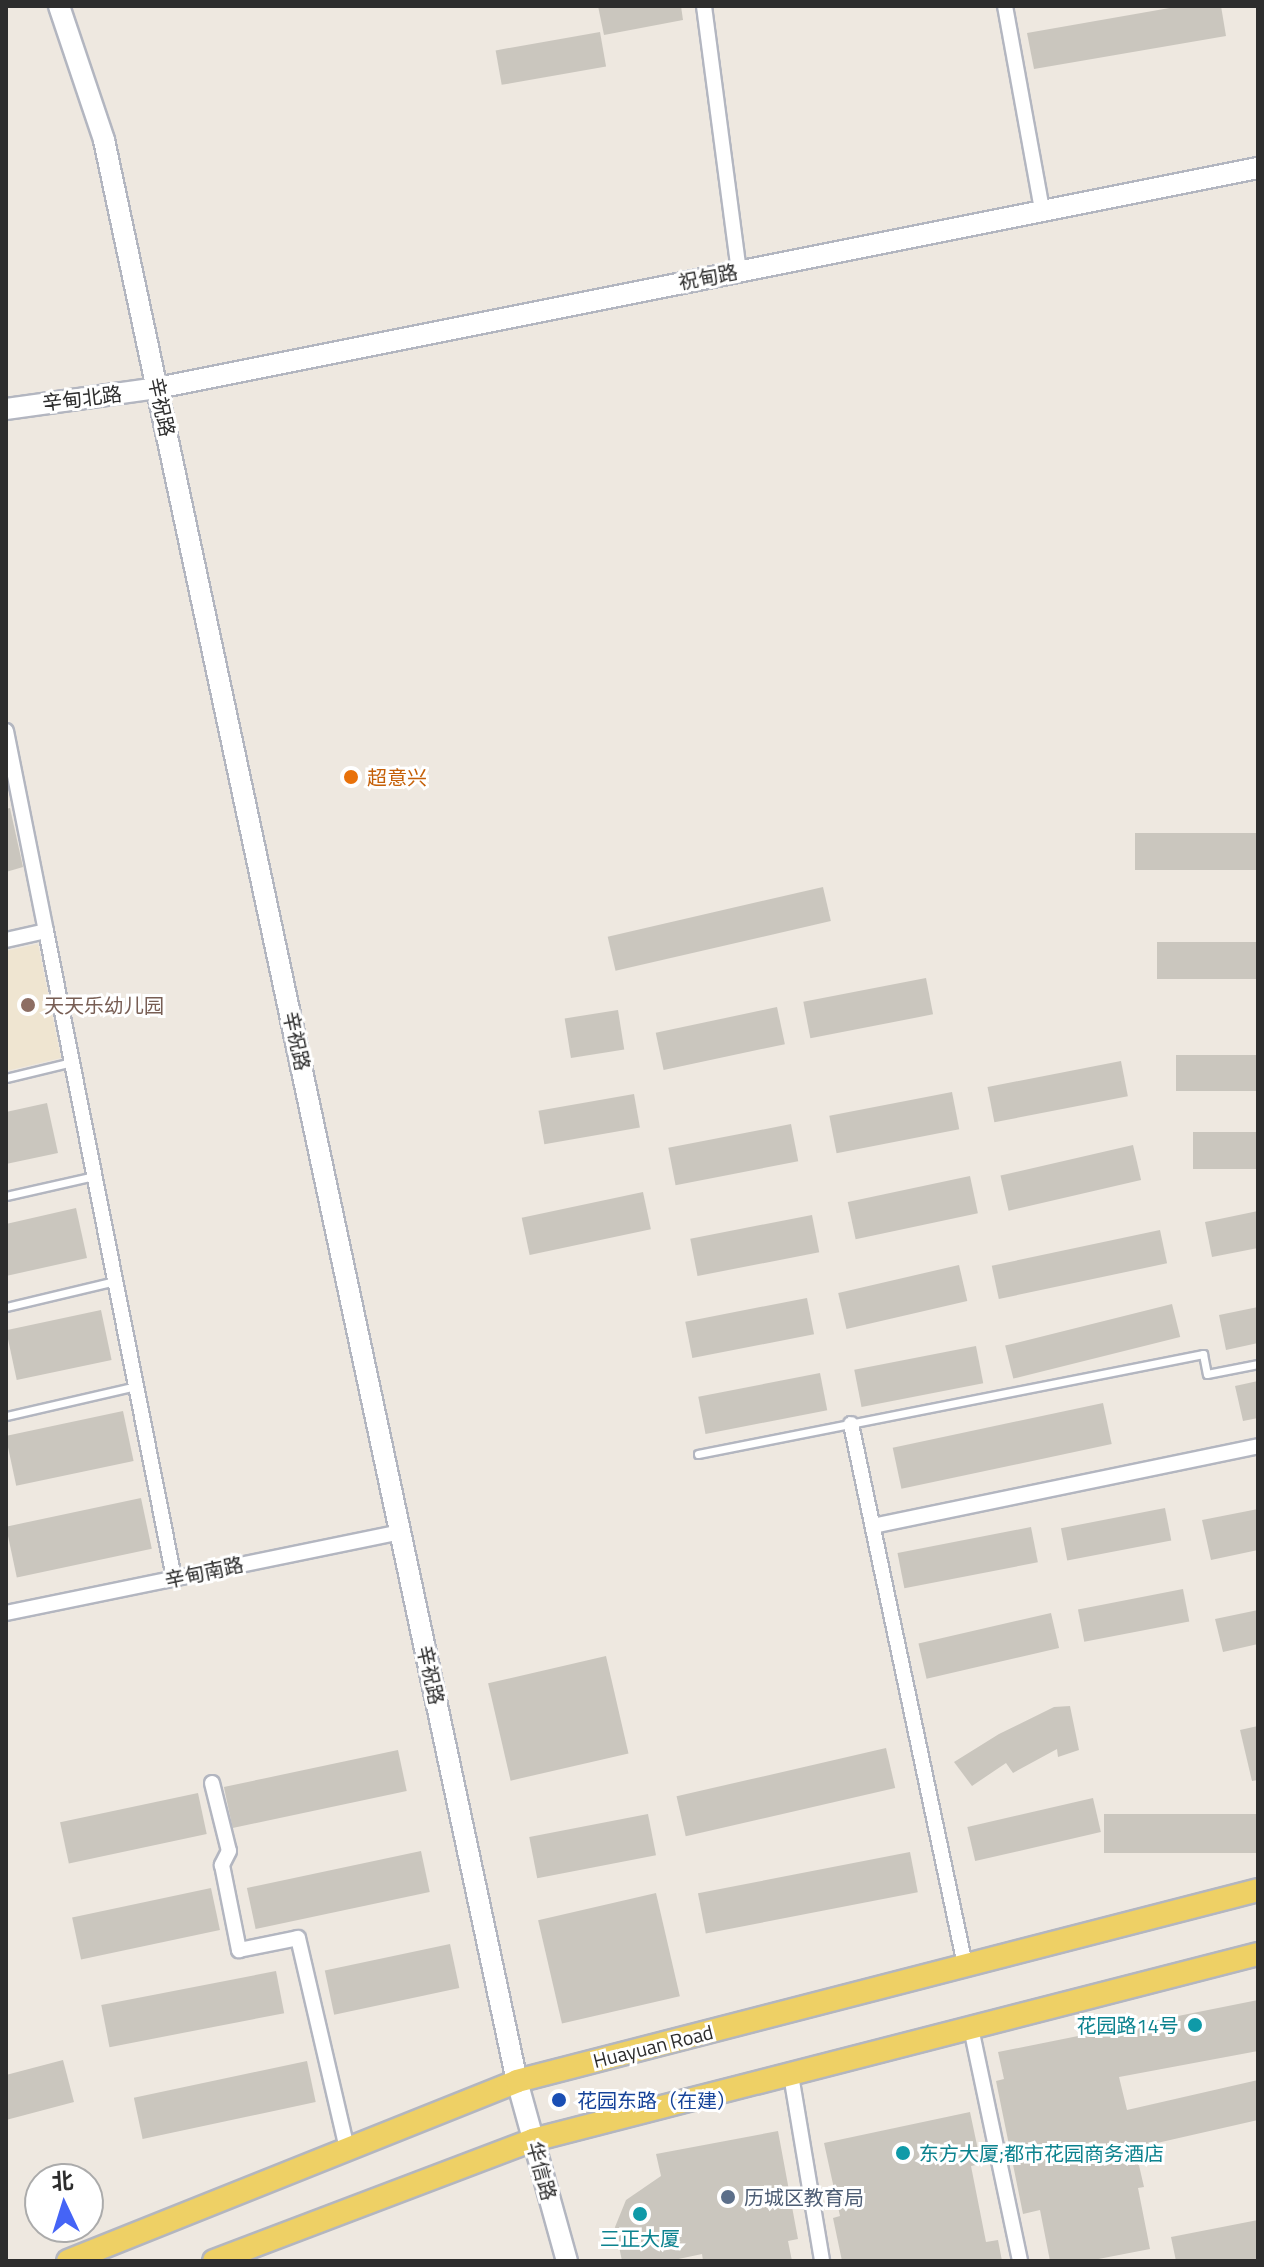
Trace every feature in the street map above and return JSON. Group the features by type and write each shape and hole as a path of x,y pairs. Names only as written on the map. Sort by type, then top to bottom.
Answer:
{"main road":[{"name":"辛祝路","path":"59,6 104,140 517,2081"},
{"name":"祝甸路","path":"158,388 1258,168"},
{"name":"辛甸北路","path":"6,409 158,388"},
{"name":"Huayuan Road","path":"68,2261 517,2081 1258,1890"},
{"path":"214,2261 533,2140 1258,1954"},
{"name":"华信路","path":"517,2081 567,2261"}],"street":[{"path":"704,6 739,271"},
{"path":"1005,6 1042,209"},
{"path":"6,731 174,1578"},
{"path":"6,940 46,931"},
{"path":"851,1424 965,1965"},
{"path":"873,1526 1258,1446"},
{"name":"辛甸南路","path":"6,1613 401,1532"},
{"path":"212,1783 229,1851 222,1865 239,1950 298,1938 347,2149"},
{"path":"971,2028 1020,2261"},
{"path":"791,2075 822,2261"}],"lane":[{"path":"6,1078 72,1062"},
{"path":"6,1196 94,1176"},
{"path":"6,1307 115,1281"},
{"path":"698,1454 1203,1354 1207,1374 1258,1364"},
{"path":"6,1416 136,1386"}],"shaded area":[{"name":"天天乐幼儿园","path":"38,944 61,1058 6,1071 6,951"}],"building":[{"path":"598,6 681,6 683,20 604,35"},
{"path":"1181,6 1221,6 1226,36 1034,69 1027,33"},
{"path":"600,32 606,66 502,85 496,50"},
{"path":"10,808 23,867 6,872 6,809"},
{"path":"1135,833 1258,833 1258,870 1135,870"},
{"path":"823,887 831,921 616,971 608,937"},
{"path":"1157,942 1258,942 1258,979 1157,979"},
{"path":"926,978 933,1014 810,1038 803,1002"},
{"path":"777,1007 785,1044 664,1070 656,1033"},
{"path":"618,1010 624,1050 571,1058 565,1018"},
{"path":"1176,1055 1258,1055 1258,1091 1176,1091"},
{"path":"1121,1061 1128,1096 994,1122 987,1087"},
{"path":"952,1092 959,1129 837,1153 829,1116"},
{"path":"634,1094 640,1127 544,1144 538,1111"},
{"path":"47,1103 58,1153 6,1164 6,1112"},
{"path":"791,1124 798,1161 676,1185 668,1148"},
{"path":"1193,1132 1258,1132 1258,1169 1193,1169"},
{"path":"1133,1145 1141,1180 1009,1211 1000,1176"},
{"path":"970,1176 978,1213 856,1239 848,1202"},
{"path":"643,1192 651,1229 530,1255 522,1218"},
{"path":"76,1208 87,1258 6,1276 6,1224"},
{"path":"1258,1211 1258,1248 1212,1257 1205,1222"},
{"path":"812,1215 819,1252 698,1276 690,1239"},
{"path":"1160,1230 1167,1263 999,1299 992,1266"},
{"path":"959,1265 967,1301 847,1329 838,1293"},
{"path":"807,1298 814,1334 692,1358 685,1322"},
{"path":"1172,1304 1180,1337 1013,1379 1005,1346"},
{"path":"1258,1307 1258,1343 1226,1350 1219,1315"},
{"path":"101,1310 112,1360 17,1380 6,1330"},
{"path":"976,1346 983,1383 862,1407 854,1370"},
{"path":"820,1373 827,1410 706,1434 698,1397"},
{"path":"1258,1381 1258,1418 1243,1421 1235,1386"},
{"path":"1103,1403 1112,1444 901,1489 893,1448"},
{"path":"123,1411 134,1461 16,1486 6,1436"},
{"path":"141,1498 152,1549 17,1578 6,1527"},
{"path":"1165,1508 1171,1540 1067,1561 1061,1528"},
{"path":"1258,1509 1258,1550 1211,1560 1202,1520"},
{"path":"1031,1527 1038,1562 904,1588 897,1553"},
{"path":"1183,1589 1189,1621 1084,1642 1078,1609"},
{"path":"1258,1610 1258,1644 1223,1652 1215,1619"},
{"path":"1051,1613 1059,1648 927,1679 918,1644"},
{"path":"606,1656 628,1753 511,1781 488,1683"},
{"path":"1070,1706 1079,1750 1058,1757 1057,1749 1013,1773 1006,1763 972,1786 954,1762 999,1734 1054,1707"},
{"path":"1258,1726 1258,1780 1252,1781 1240,1730"},
{"path":"886,1748 895,1788 686,1836 677,1796"},
{"path":"398,1750 407,1791 233,1828 224,1787"},
{"path":"198,1793 207,1834 69,1863 60,1822"},
{"path":"1093,1798 1101,1832 975,1861 967,1827"},
{"path":"648,1814 656,1855 537,1878 529,1837"},
{"path":"1104,1814 1258,1814 1258,1853 1104,1853"},
{"path":"421,1851 430,1892 256,1929 247,1888"},
{"path":"910,1852 918,1892 706,1933 698,1893"},
{"path":"211,1888 220,1930 81,1960 72,1918"},
{"path":"656,1893 680,1996 562,2024 538,1920"},
{"path":"450,1944 459,1988 334,2015 325,1971"},
{"path":"276,1971 284,2013 109,2047 101,2005"},
{"path":"1258,2000 1258,2051 1119,2077 1127,2110 1258,2080 1258,2120 1135,2148 1144,2187 1138,2188 1150,2249 1088,2261 1050,2261 1040,2210 1023,2214 996,2081 1004,2079 998,2052"},
{"path":"63,2060 74,2102 6,2120 6,2075"},
{"path":"307,2061 316,2102 143,2139 134,2098"},
{"path":"970,2112 981,2164 971,2166 986,2242 998,2240 1002,2261 842,2261 833,2218 840,2216 824,2143"},
{"name":"历城区教育局","path":"778,2131 798,2239 788,2241 792,2261 703,2261 702,2254 669,2261 622,2261 615,2227 626,2200 661,2176 656,2154"},
{"path":"1258,2220 1258,2261 1176,2261 1171,2237"}],"place":[{"name":"超意兴","path":"351,777"},
{"name":"天天乐幼儿园","path":"28,1005"},
{"name":"花园路14号","path":"1195,2025"},
{"name":"花园东路（在建）","path":"559,2100"},
{"name":"东方大厦;都市花园商务酒店","path":"903,2153"},
{"name":"历城区教育局","path":"728,2197"},
{"name":"三正大厦","path":"640,2214"}]}
